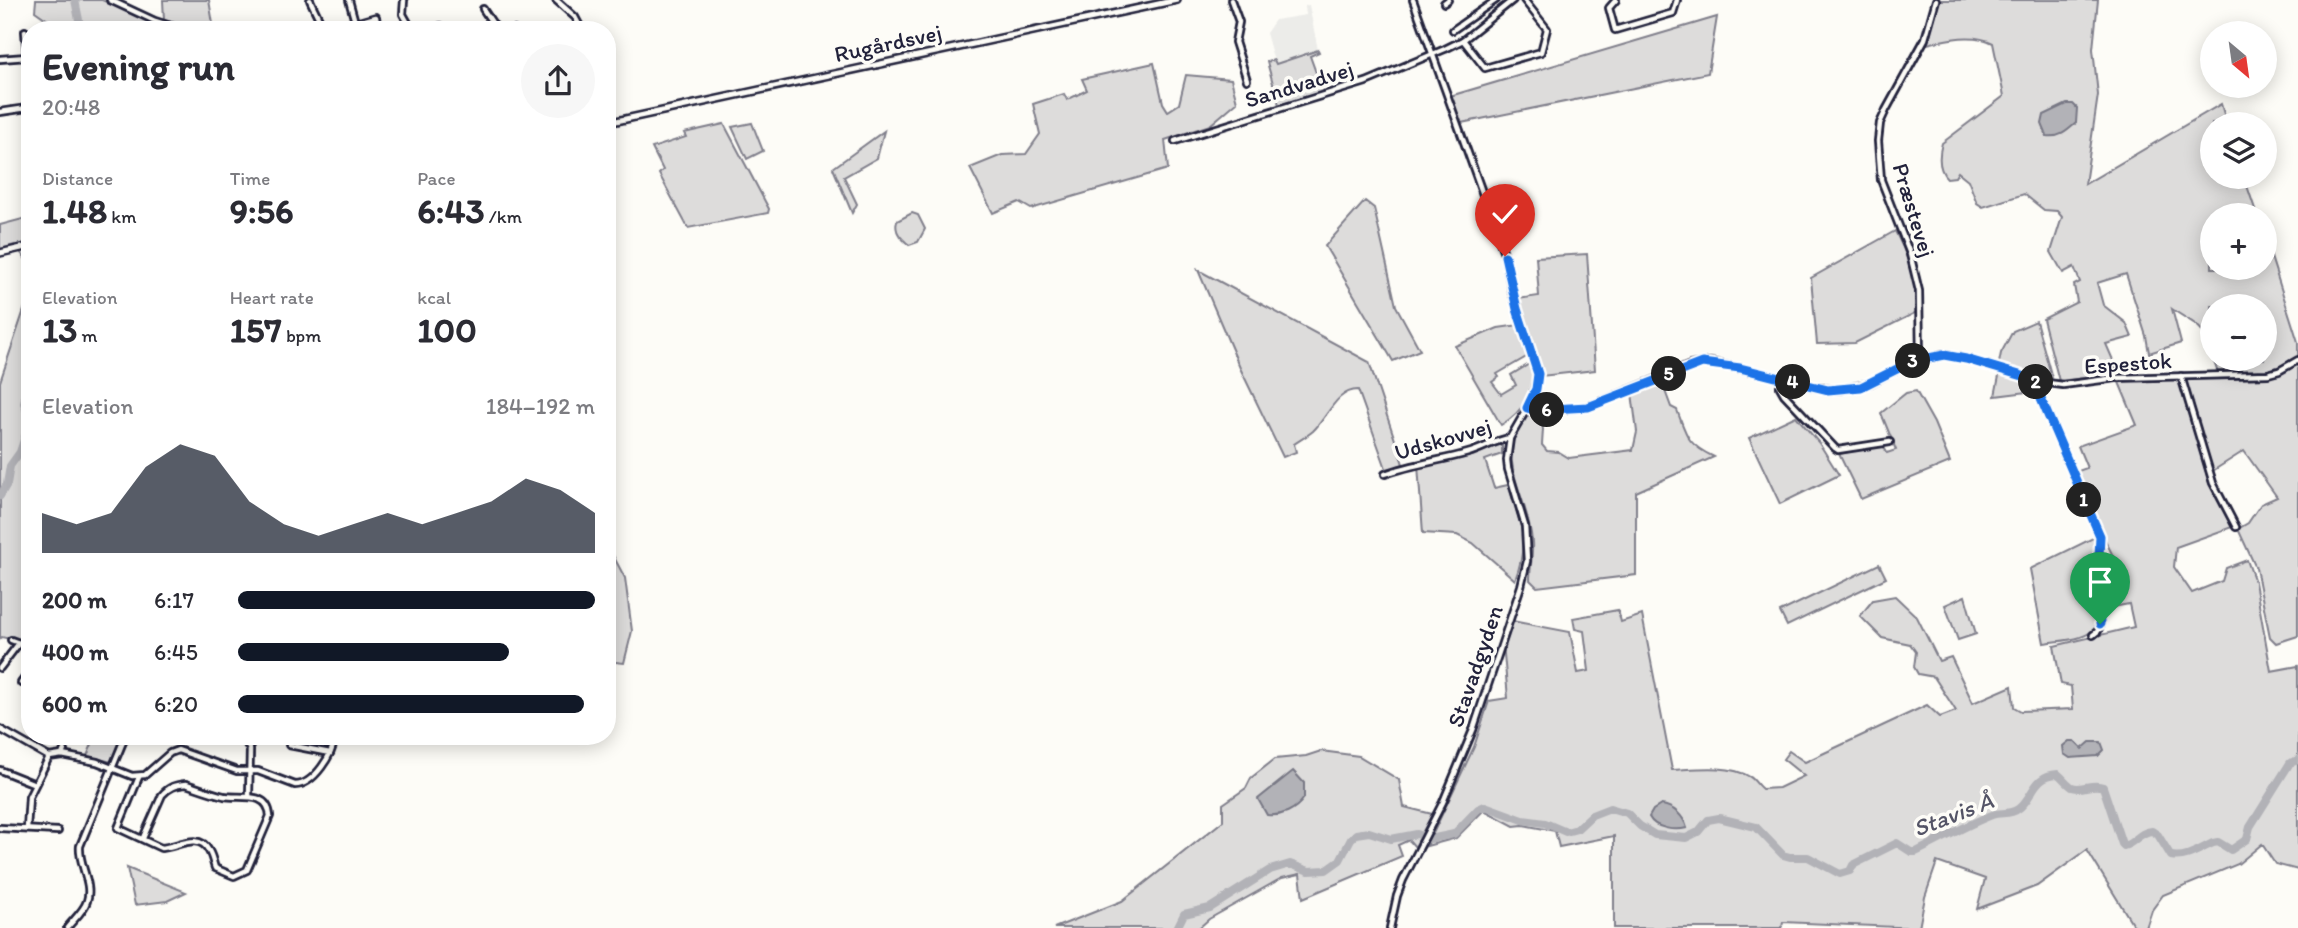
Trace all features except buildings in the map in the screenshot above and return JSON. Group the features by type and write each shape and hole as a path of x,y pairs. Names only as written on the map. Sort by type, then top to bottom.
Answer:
{"main road":[{"name":"Rugårdsvej","path":"616,121 1177,0"},
{"path":"0,253 21,248"}],"street":[{"path":"110,0 155,21"},
{"path":"310,0 320,21"},
{"path":"349,0 355,21"},
{"path":"404,0 403,14 407,21"},
{"path":"556,0 577,21"},
{"path":"1231,0 1239,22 1235,42 1247,80"},
{"name":"Stavadgyden","path":"1390,928 1397,897 1457,772 1473,730 1525,572 1527,538 1508,470 1510,438 1536,389 1536,366 1517,309 1505,256 1413,0"},
{"path":"1453,30 1496,0"},
{"name":"Sandvadvej","path":"1175,141 1366,82 1463,40 1513,0"},
{"path":"1463,40 1485,68 1541,52 1547,29 1524,0"},
{"path":"1616,0 1609,8 1615,30 1673,13 1677,0"},
{"name":"Præstevej","path":"1920,359 1919,290 1910,254 1881,180 1878,141 1880,124 1886,110 1925,39 1936,0"},
{"path":"482,9 491,21"},
{"path":"359,21 376,17 377,21"},
{"path":"0,59 21,57"},
{"path":"0,111 21,109"},
{"name":"Espestok","path":"1920,359 1956,356 2036,380 2063,385 2116,378 2268,374 2298,360"},
{"path":"1527,408 1538,411 1588,407 1702,363 1740,368 1813,387 1850,389 1871,383 1920,359"},
{"path":"2181,376 2213,484 2236,527"},
{"path":"1780,378 1780,387 1784,394 1838,450 1890,442"},
{"path":"2036,380 2038,392 2100,536 2100,624 2093,635"},
{"name":"Udskovvej","path":"1385,474 1406,466 1469,453 1499,439 1510,438"},
{"path":"0,668 19,643 11,640"},
{"path":"0,729 21,741"},
{"path":"28,745 49,757 62,755 97,762 139,777 152,772 170,753 178,750 237,771 250,770 301,785 310,780 330,753 332,745"},
{"path":"62,755 66,745"},
{"path":"67,928 88,900 89,891 79,855 80,846 122,745"},
{"path":"249,745 249,796"},
{"path":"289,745 330,753"},
{"path":"27,830 27,805 49,757"},
{"path":"0,770 35,784"},
{"path":"139,777 118,828 161,848 192,840 208,848 215,868 234,876 247,870 270,816 267,805 249,796 223,796 186,783 173,786 162,795 143,838"},
{"path":"0,828 58,831"}],"shaded area":[{"path":"36,0 102,0 150,21 49,21 35,11"},
{"path":"163,0 209,0 212,21 164,20"},
{"path":"1937,0 2098,0 2093,49 2098,95 2085,184 2200,116 2200,189 2248,189 2253,203 2200,203 2200,280 2277,280 2277,276 2298,342 2298,357 2277,367 2277,294 2200,294 2200,329 2172,309 2181,343 2149,353 2126,274 2097,283 2103,305 2126,323 2132,337 2106,344 2119,374 2059,381 2043,319 2077,302 2074,285 2080,282 2074,267 2063,273 2051,252 2062,217 2057,211 2044,210 2024,194 1983,207 1977,203 1968,180 1958,172 1955,177 1947,178 1940,161 1942,143 2004,96 1993,43 1969,38 1927,44"},
{"path":"1309,5 1318,50 1275,65 1266,33 1275,20 1306,15 1305,6"},
{"path":"1717,17 1708,73 1461,123 1450,96"},
{"path":"1318,50 1319,52 1310,56 1323,92 1279,105 1267,62 1274,60 1276,64"},
{"path":"1154,63 1163,103 1168,111 1179,104 1186,75 1231,79 1237,102 1210,125 1165,140 1168,169 1031,209 1019,202 993,213 970,168 1002,155 1026,154 1040,134 1033,104 1064,94 1067,100 1087,90 1082,79"},
{"path":"2067,104 2073,104 2077,108 2076,123 2060,135 2047,136 2042,124 2044,115"},
{"path":"2221,104 2223,112 2207,112"},
{"path":"752,123 763,151 747,159 732,127"},
{"path":"724,124 769,209 768,213 688,228 659,174 663,170 652,148 686,137 684,133"},
{"path":"884,131 877,158 844,177 857,204 852,213 833,168"},
{"path":"1365,201 1374,208 1396,306 1420,350 1393,361 1325,246"},
{"path":"912,213 918,215 925,229 918,242 909,245 899,234 896,225 897,221"},
{"path":"21,219 21,253 15,245 0,249 0,225"},
{"path":"1895,231 1911,270 1916,290 1917,312 1855,343 1817,344 1811,278"},
{"path":"1587,254 1595,370 1541,376 1517,299 1539,296 1536,257"},
{"path":"1198,270 1369,362 1403,464 1387,471 1358,390 1350,391 1338,399 1313,431 1294,444 1296,452 1283,457 1240,368"},
{"path":"21,319 21,642 2,637 0,639 0,382"},
{"path":"2036,321 2052,378 2048,382 1998,368 2001,353 2013,331"},
{"path":"1519,325 1528,356 1497,374 1499,377 1492,382 1501,394 1516,385 1511,375 1531,363 1533,381 1522,406 1501,425 1455,346 1498,328"},
{"path":"2298,362 2298,636 2276,643 2270,637 2256,568 2238,529 2248,523 2261,504 2277,497 2244,451 2211,472 2183,381 2188,377 2245,378 2268,375 2283,371"},
{"path":"2000,371 2035,384 2036,391 1995,396"},
{"path":"2217,371 2262,371 2250,373"},
{"path":"2179,377 2209,483 2232,527 2176,547 2174,567 2192,593 2222,581 2226,568 2247,560 2255,582 2271,671 2298,666 2298,870 2275,864 2262,844 2238,864 2163,895 2152,910 2146,928 2135,928 2087,850 2037,886 1977,909 1985,879 1937,862 1925,897 1919,928 1783,922 1782,928 1614,928 1614,836 1559,847 1555,831 1514,826 1484,810 1456,838 1427,846 1474,747 1489,701 1508,698 1503,643 1512,621 1570,632 1578,673 1589,671 1584,631 1575,629 1573,618 1618,610 1621,622 1642,615 1672,770 1732,770 1750,777 1762,789 1779,788 1804,776 1783,759 1789,751 1805,762 1927,705 1940,717 1956,711 1934,677 1918,674 1914,667 1916,652 1910,644 1882,638 1860,616 1873,600 1895,596 1917,617 1939,661 1951,657 1973,703 2012,686 2014,707 2021,711 2073,709 2071,686 2061,684 2054,646 2134,627 2129,604 2103,609 2101,569 2117,564 2072,473 2087,468 2078,446 2137,425 2118,380"},
{"path":"1661,380 1671,407 1677,410 1689,439 1714,457 1636,492 1636,575 1537,587 1530,580 1532,547 1529,524 1512,460 1512,445 1517,429 1528,412 1539,414 1543,429 1542,445 1547,451 1559,452 1569,458 1633,450 1637,432 1632,393"},
{"path":"1916,391 1934,423 1950,462 1861,499 1839,454 1883,445 1887,453 1896,450 1881,413 1906,393"},
{"path":"1796,416 1819,443 1839,475 1780,504 1749,438"},
{"path":"1502,441 1502,454 1485,460 1494,488 1508,485 1520,522 1523,543 1515,580 1473,543 1457,535 1423,533 1418,465 1463,458"},
{"path":"2097,536 2100,543 2099,624 2082,637 2044,643 2030,569"},
{"path":"616,561 625,578 632,631 624,663 616,662"},
{"path":"1879,564 1886,578 1787,626 1780,612"},
{"path":"1965,596 1976,634 1958,640 1945,605"},
{"path":"2074,741 2082,749 2090,742 2101,742 2104,750 2098,756 2070,758 2064,754 2063,746"},
{"path":"92,745 119,745 112,762 87,756"},
{"path":"1321,751 1359,756 1399,780 1404,807 1432,814 1415,847 1409,840 1398,845 1402,856 1303,898 1300,874 1282,878 1209,919 1199,928 1054,928 1122,901 1223,821 1223,804 1246,788 1251,778 1275,759 1306,756"},
{"path":"1293,771 1304,783 1304,798 1288,812 1267,815 1258,799"},
{"path":"1661,805 1678,813 1687,828 1666,828 1652,821 1649,817 1653,810"},
{"path":"127,868 186,892 167,901 135,905"}],"waterway":[{"path":"75,0 79,21"},
{"path":"0,496 7,484 10,466 21,449"},
{"name":"Stavis Å","path":"1177,928 1184,914 1210,908 1270,870 1290,864 1309,871 1326,870 1340,860 1356,834 1369,832 1391,839 1417,834 1430,839 1454,834 1478,809 1485,806 1523,820 1545,823 1566,832 1577,829 1592,815 1610,808 1627,813 1640,826 1655,835 1686,838 1698,832 1708,820 1719,818 1756,827 1783,855 1808,857 1840,874 1850,871 1853,865 1897,843 1911,852 1916,852 1982,819 2015,811 2043,778 2058,774 2072,787 2103,787 2124,846 2152,831 2158,835 2171,856 2187,855 2218,842 2231,850 2247,839 2250,827 2290,763 2298,760"}],"route":[{"path":"1505,256 1512,292 1538,374 1536,389 1527,408 1538,411 1588,407 1691,365 1710,362 1828,390 1861,387 1913,361 1944,355 1956,356 2036,380 2038,392 2100,536 2100,624"}]}
